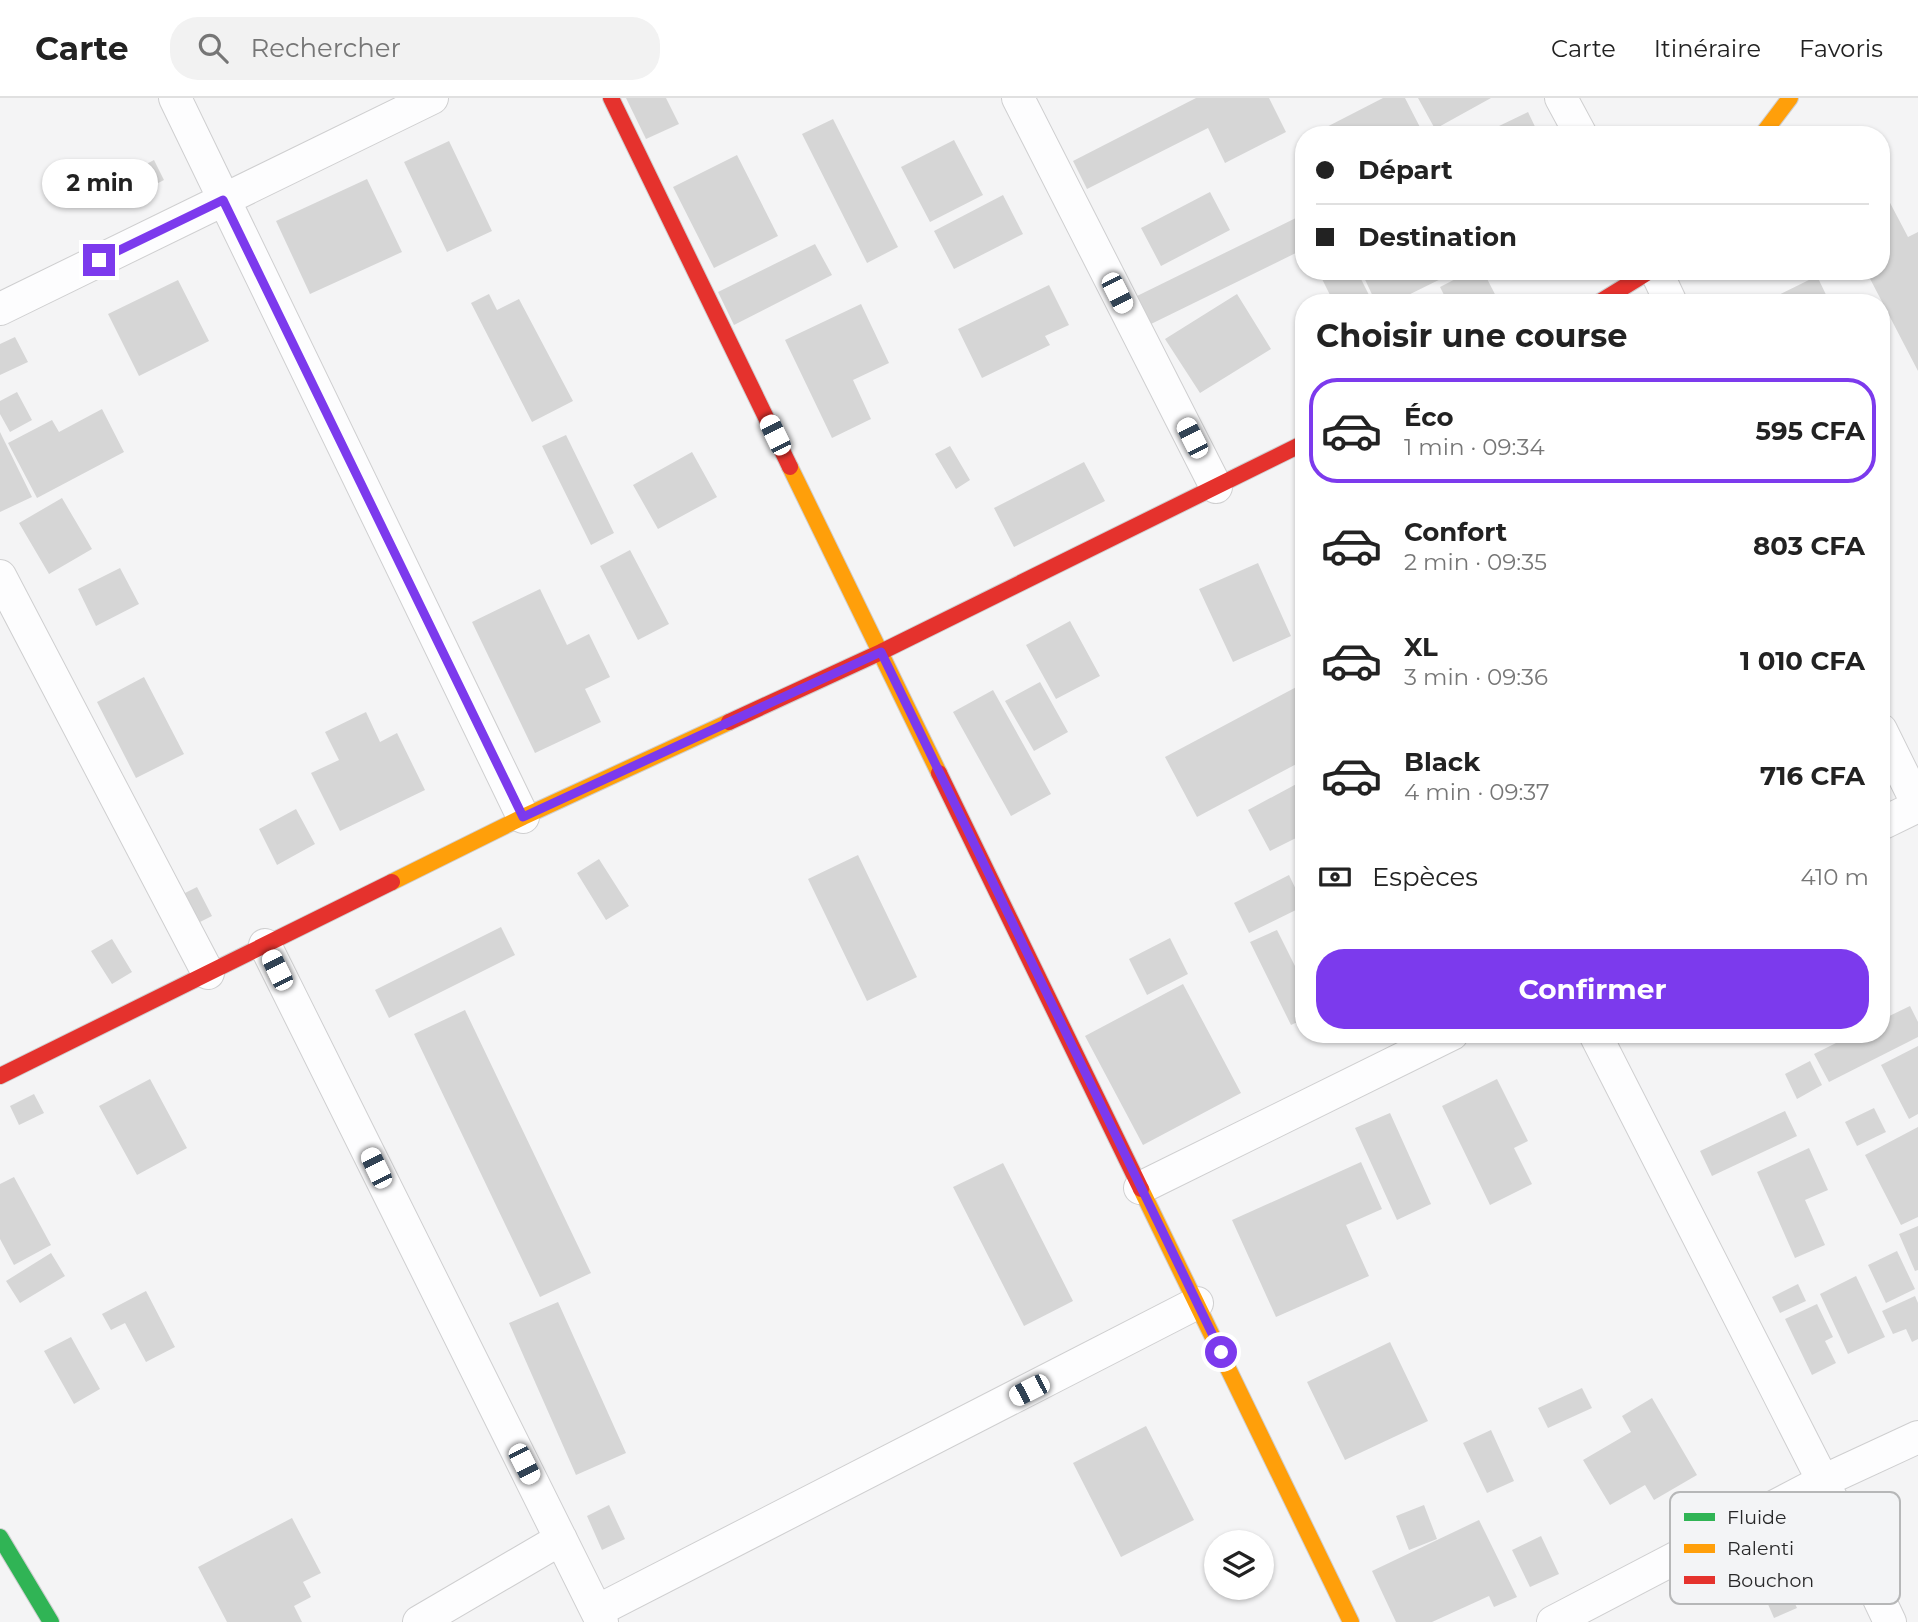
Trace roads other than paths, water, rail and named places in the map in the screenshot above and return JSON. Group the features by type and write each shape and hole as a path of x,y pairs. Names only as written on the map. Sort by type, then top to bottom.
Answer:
{"street":[{"path":"175,98 523,817"},
{"path":"0,309 432,98"},
{"path":"611,98 1198,1303 1350,1622"},
{"path":"1018,98 1216,487"},
{"path":"1561,98 1576,126"},
{"path":"1769,126 1790,98"},
{"path":"1613,294 1635,280"},
{"path":"0,1076 523,817 881,652 1295,448"},
{"path":"0,576 208,973"},
{"path":"1890,748 1918,806 1890,820"},
{"path":"265,945 599,1616 1198,1303"},
{"path":"1140,1188 1434,1043"},
{"path":"1600,1043 1828,1492"},
{"path":"1802,1492 1918,1437"},
{"path":"0,1537 51,1622"},
{"path":"419,1622 561,1539"},
{"path":"1553,1622 1670,1561"},
{"path":"1881,1604 1890,1622"}]}
